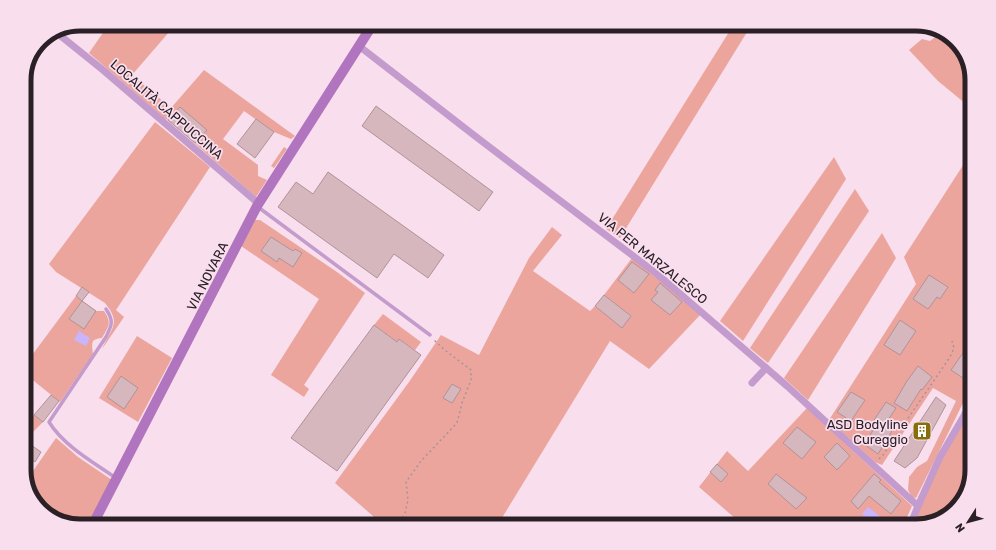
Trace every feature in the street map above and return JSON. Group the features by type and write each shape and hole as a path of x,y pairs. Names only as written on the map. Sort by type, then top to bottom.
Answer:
{"main road":[{"name":"VIA NOVARA","path":"96,519 258,205 369,31"}],"street":[{"name":"LOCALITÀ CAPPUCCINA","path":"61,35 103,70 258,205"},
{"name":"VIA PER MARZALESCO","path":"359,46 657,274 766,368 918,506"},
{"path":"752,383 766,368"},
{"path":"913,519 940,457 965,414"}],"lane":[{"path":"258,205 430,336"},
{"path":"106,309 111,317 111,326 106,337 49,422 63,439 116,479"}],"path":[{"path":"401,519 405,512 408,500 406,482 421,460 456,423 471,380 471,370 446,351 430,336"},
{"path":"871,463 878,460 883,455 950,357 954,348 952,341"}],"shaded area":[{"path":"104,31 170,31 132,75 171,108 204,70 295,136 291,139 274,132 244,111 223,139 258,165 258,176 267,180 256,197 89,53"},
{"path":"730,31 748,31 620,238 606,229"},
{"path":"938,36 953,48 960,58 965,77 965,103 938,81 909,50 922,39 930,41"},
{"path":"155,122 210,167 116,310 124,317 102,349 113,326 114,321 110,310 105,303 56,272 49,264"},
{"path":"284,147 287,149 274,168 271,166"},
{"path":"834,157 846,179 743,341 720,321"},
{"path":"965,162 965,400 916,498 912,497 908,490 909,477 917,467 927,461 956,401 933,388 882,465 875,462 829,420 916,284 904,257"},
{"path":"855,189 869,211 768,363 750,348"},
{"path":"255,220 260,220 337,272 365,293 304,385 309,389 304,397 271,375 319,299 241,246"},
{"path":"552,227 562,235 533,271 590,311 595,306 622,327 631,316 604,295 632,258 701,314 649,369 610,341 501,519 376,519 335,483 409,382 441,335 479,355 529,258"},
{"path":"882,233 896,258 808,400 784,378"},
{"path":"76,296 96,311 104,311 109,324 102,338 95,339 93,342 93,354 60,402 31,379 31,357"},
{"path":"383,314 421,342 415,350 399,339 397,342 374,325"},
{"path":"79,331 90,338 86,346 74,340"},
{"path":"137,336 172,358 138,422 99,398"},
{"path":"807,408 912,506 906,519 736,519 699,487 727,451 748,471"},
{"path":"34,415 43,422 31,434 31,419"},
{"path":"965,419 965,470 964,480 960,492 953,502 948,502 948,507 943,511 923,519 915,519 943,456"},
{"path":"56,438 78,457 112,480 92,519 73,519 58,514 43,502 36,492 31,474"},
{"path":"868,507 881,517 879,519 868,519 862,514"}],"building":[{"path":"376,106 493,192 479,211 362,126"},
{"path":"180,107 207,130 195,143 168,120"},
{"path":"256,119 274,132 255,158 237,144"},
{"path":"328,172 444,255 428,278 394,254 377,278 278,207 296,182 313,194"},
{"path":"271,237 293,251 295,249 302,253 293,267 279,258 277,262 261,251"},
{"path":"632,262 649,274 634,293 618,280"},
{"path":"929,275 948,287 940,299 937,297 928,309 913,299"},
{"path":"660,283 682,302 670,315 651,300 658,292 655,290"},
{"path":"82,287 89,292 82,301 76,296"},
{"path":"604,295 631,316 622,328 595,306"},
{"path":"82,301 96,311 84,329 69,319"},
{"path":"900,320 916,331 900,355 884,345"},
{"path":"374,325 397,342 399,339 421,355 337,471 291,438"},
{"path":"965,350 965,375 963,378 951,370"},
{"path":"918,366 932,377 922,390 921,389 907,411 894,403"},
{"path":"121,376 138,388 124,409 107,397"},
{"path":"452,384 461,389 452,403 443,398"},
{"path":"851,392 865,400 851,421 837,412"},
{"path":"51,395 59,401 43,422 34,415"},
{"name":"ASD Bodyline Cureggio","path":"936,397 946,405 917,458 905,468 894,461"},
{"path":"886,402 896,408 884,426 892,431 878,454 864,444 878,423 874,420"},
{"path":"797,427 816,442 802,459 783,443"},
{"path":"837,443 850,456 837,470 824,457"},
{"path":"31,445 41,452 35,462 31,459"},
{"path":"717,464 728,474 721,482 710,472"},
{"path":"776,474 807,498 796,509 768,484"},
{"path":"874,474 881,480 879,482 901,501 891,514 869,496 858,509 851,501"}],"place":[{"name":"ASD Bodyline Cureggio","path":"922,431"}]}
